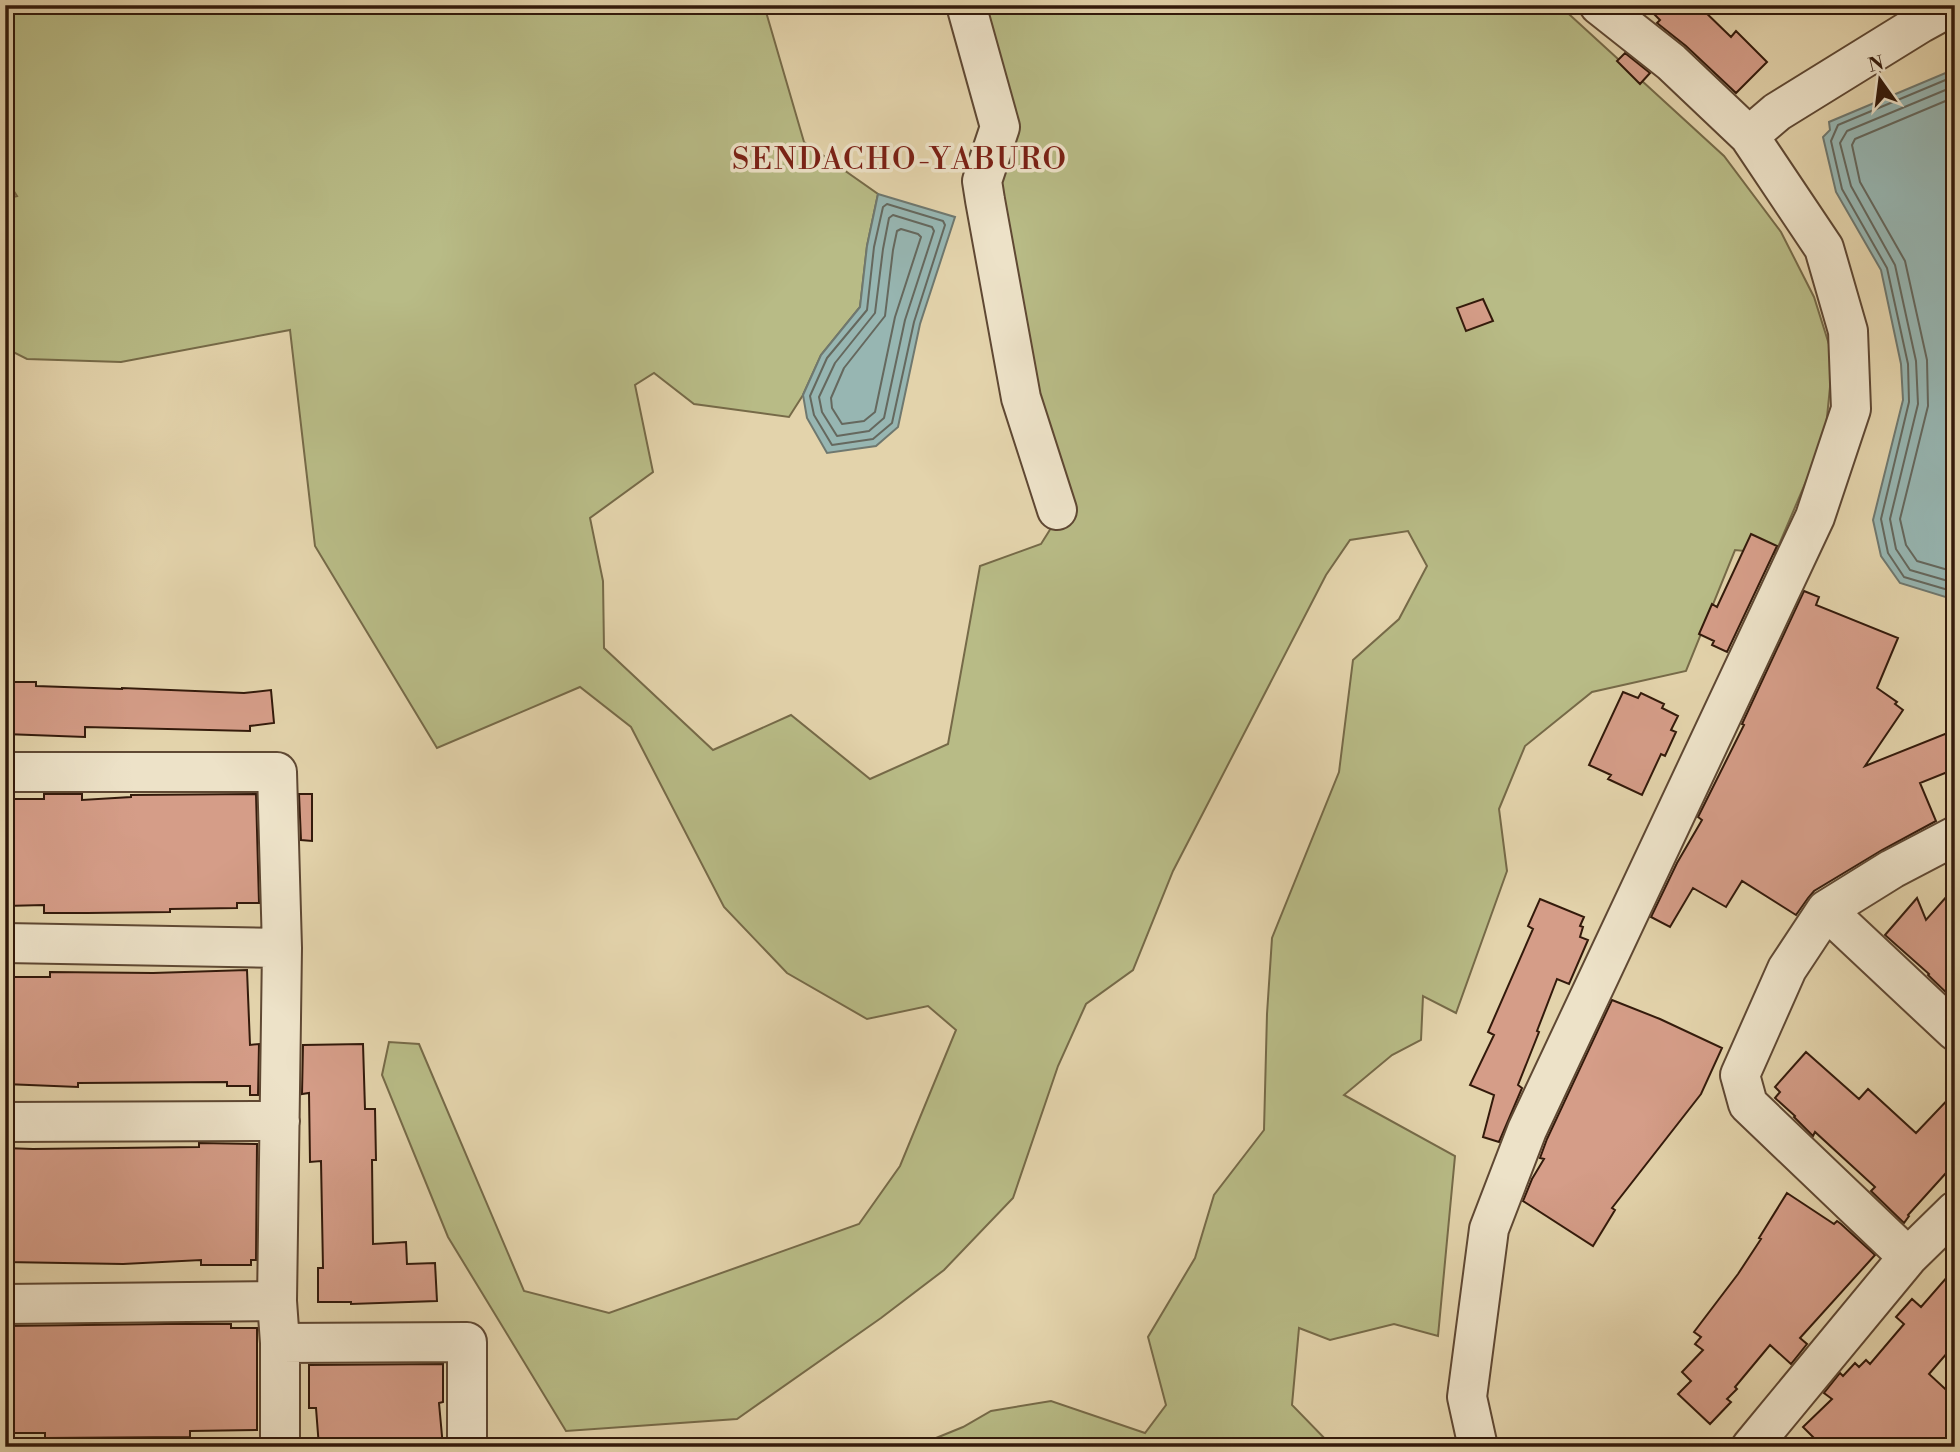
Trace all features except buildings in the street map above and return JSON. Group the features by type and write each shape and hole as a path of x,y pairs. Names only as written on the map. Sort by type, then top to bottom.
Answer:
{"street":[{"path":"966,5 1000,127 982,181 985,200 1021,398 1057,510"},
{"path":"1478,1447 1467,1397 1489,1229 1527,1130 1815,517 1851,409 1848,331 1824,248 1749,136 1671,62 1599,5"},
{"path":"1749,136 1777,112 1916,14 1954,5"},
{"path":"5,772 277,772 282,948 277,1301 280,1343 279,1447"},
{"path":"1908,1257 1748,1104 1740,1075 1787,969 1826,910 1892,869 1955,836"},
{"path":"1826,910 1955,1031"},
{"path":"5,943 282,948"},
{"path":"5,1122 280,1121"},
{"path":"1751,1447 1908,1257 1955,1211"},
{"path":"5,1304 277,1301"},
{"path":"280,1343 467,1342 467,1447"}],"green space":[{"path":"5,5 764,5 804,142 878,194 867,246 860,307 821,355 803,395 789,417 694,404 654,373 635,385 653,472 590,518 603,581 604,648 713,750 791,715 870,779 948,744 980,566 1041,544 1068,501 1029,399 971,5 1559,5 1724,156 1781,232 1814,297 1833,357 1825,437 1775,554 1735,550 1686,671 1592,692 1525,746 1499,809 1507,871 1456,1013 1423,996 1421,1040 1392,1055 1344,1095 1455,1156 1438,1336 1394,1324 1330,1340 1299,1328 1292,1405 1333,1447 914,1447 963,1427 991,1411 1051,1401 1145,1433 1166,1405 1148,1337 1195,1258 1214,1195 1264,1130 1272,938 1339,772 1353,660 1399,619 1427,566 1408,531 1350,540 1326,575 1173,871 1133,970 1086,1004 1058,1066 1013,1198 944,1270 881,1318 737,1419 566,1431 448,1237 382,1075 389,1042 419,1044 524,1291 609,1313 859,1224 900,1166 956,1030 928,1006 867,1019 787,973 724,907 631,727 580,687 437,748 315,546 290,330 121,362 27,359 5,348 5,199 17,196 5,177"}],"water":[{"path":"1955,69 1955,600 1900,583 1881,556 1873,520 1903,400 1901,364 1881,270 1836,192 1823,137 1830,130 1829,122"},
{"path":"878,194 955,217 920,324 898,427 876,446 827,453 807,418 803,395 821,355 860,307 867,246"}],"district":[{"name":"SENDACHO-YABURO","path":"900,160"}]}
